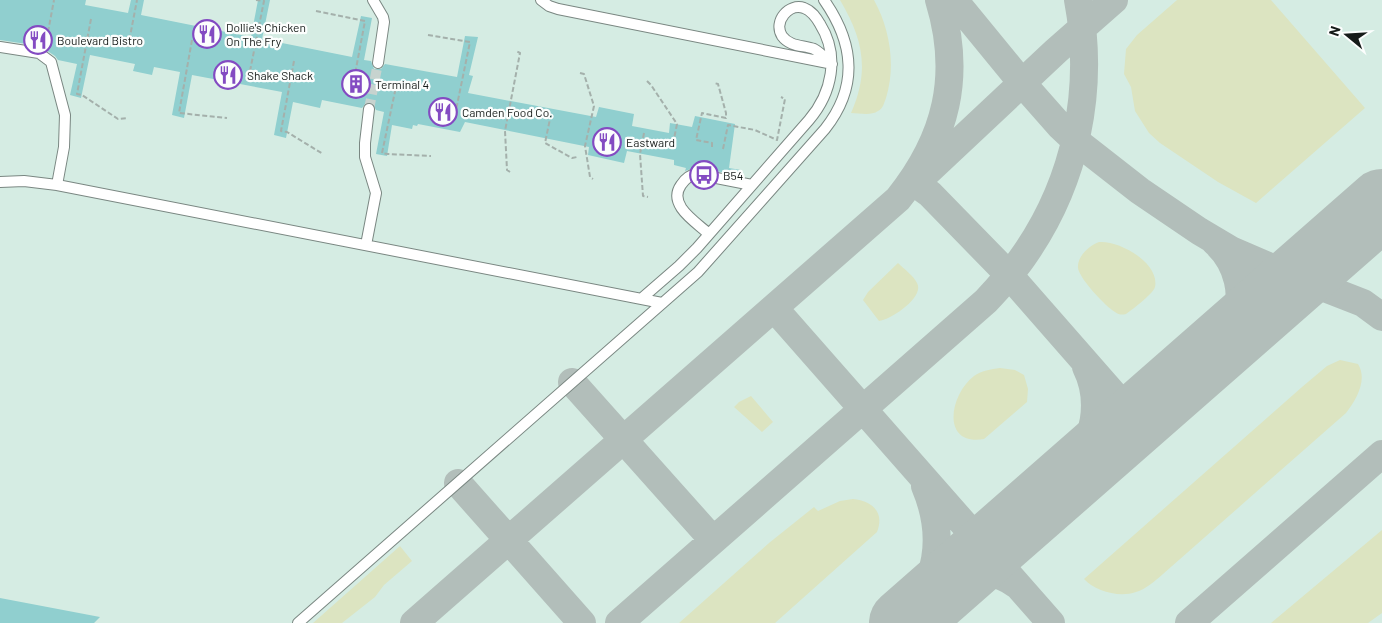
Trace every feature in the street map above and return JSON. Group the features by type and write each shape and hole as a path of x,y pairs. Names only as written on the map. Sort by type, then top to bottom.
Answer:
{"lane":[{"path":"372,0 383,17 384,22 378,63"},
{"path":"541,0 549,6 558,9 832,64"},
{"path":"298,623 708,262 835,116 846,92 849,73 848,52 841,28 824,0"},
{"path":"641,299 679,266 709,234 819,107 827,91 832,64 828,38 813,13 800,7 786,12 780,25 782,35 793,44 814,49 832,64"},
{"path":"0,46 39,53 51,62 65,115 64,147 57,185"},
{"path":"366,245 376,193 365,157 369,109"},
{"path":"709,234 681,209 678,203 677,193 684,180 696,174 752,185"},
{"path":"0,182 24,181 57,185 662,303"}],"path":[{"path":"48,32 54,0"},
{"path":"128,47 137,0"},
{"path":"250,70 264,1 257,0"},
{"path":"316,11 365,21 352,90"},
{"path":"91,19 77,94 82,95 118,119 128,118"},
{"path":"428,35 470,42 456,110"},
{"path":"192,40 179,113 227,118"},
{"path":"510,172 507,170 505,131 520,53 516,51"},
{"path":"294,61 281,131 287,132 323,154"},
{"path":"580,73 584,74 594,106 585,146 590,177 593,179"},
{"path":"647,81 652,85 677,124 674,139"},
{"path":"397,82 382,152 388,154 431,156"},
{"path":"712,147 712,143 696,140 702,113 726,118 718,84 714,83"},
{"path":"723,149 728,126 755,130 777,140 785,99 781,97"},
{"path":"550,114 545,143 572,158 577,157"},
{"path":"644,133 640,154 643,196 648,197"}],"shaded area":[{"path":"0,0 1382,0 1382,623 0,623"}],"green space":[{"path":"840,0 874,0 884,23 890,48 891,73 884,104 875,113 851,113 861,83 861,55 854,28"},
{"path":"1177,0 1271,0 1365,108 1256,203 1218,182 1160,143 1149,133 1135,111 1131,87 1124,74 1126,49 1137,35"},
{"path":"1099,242 1107,242 1127,249 1145,262 1155,278 1155,287 1151,293 1126,314 1118,314 1111,309 1088,285 1078,268 1079,259 1091,246"},
{"path":"898,263 914,278 918,289 912,301 906,307 891,317 879,321 863,300 868,292"},
{"path":"1340,360 1358,364 1362,377 1360,390 1346,413 1160,577 1140,591 1129,594 1115,594 1101,590 1084,579 1302,387 1327,366"},
{"path":"1000,368 1015,370 1024,375 1028,389 1027,402 984,439 970,439 960,435 955,427 954,417 959,394 974,376"},
{"path":"751,396 773,422 762,432 734,407"},
{"path":"853,499 866,502 878,513 879,525 877,532 775,623 679,623 769,543 814,507 818,511 840,501"},
{"path":"1382,530 1382,613 1368,623 1271,623"},
{"path":"400,546 412,561 384,585 375,597 342,623 313,623"}],"building":[{"name":"Terminal 4","path":"0,0 86,0 85,5 128,13 131,0 144,0 141,15 251,37 258,0 270,0 262,39 352,57 361,16 372,18 364,60 371,61 374,69 381,69 385,64 457,77 465,36 478,37 469,75 473,76 468,93 596,117 599,107 634,114 632,126 669,133 670,123 692,127 695,116 735,124 729,168 741,170 740,176 697,167 685,171 686,168 674,165 674,160 627,151 624,163 588,155 589,147 465,122 460,132 418,124 417,126 413,125 412,129 392,125 387,156 376,154 384,112 376,110 373,104 369,102 362,108 322,100 320,108 293,102 286,138 274,135 282,92 192,75 184,118 172,115 180,72 154,67 152,75 133,71 135,64 90,55 81,98 70,95 77,64 58,60 40,46 0,40"},
{"path":"0,598 100,617 94,623 0,623"}],"taxiway":[{"path":"414,623 898,199 915,176 928,153 939,129 946,105 949,80 949,54 946,28 939,0"},
{"path":"954,0 1060,126 1076,141 1140,191 1231,250 1363,303 1382,317"},
{"path":"619,623 986,301 1019,263 1041,228 1056,198 1077,134 1084,68 1083,34 1078,0"},
{"path":"925,174 1056,51 1114,0"},
{"path":"912,181 930,194 1009,275 1136,420"},
{"path":"1202,361 1232,325 1239,303 1238,280 1229,259 1215,242"},
{"path":"774,308 1051,623"},
{"path":"1076,472 1087,446 1094,420 1094,394 1086,367"},
{"path":"572,382 713,540"},
{"path":"1189,623 1382,454"},
{"path":"458,483 582,623"},
{"path":"901,623 914,608 924,592 931,576 935,559 937,541 935,523 932,505 925,486"},
{"path":"933,598 953,584 973,575 983,573 994,574 1017,585"}],"runway":[{"path":"904,623 1382,204"}],"tunnel":[{"path":"369,109 378,63"}],"place":[{"name":"Dollie's Chicken On The Fry","path":"207,34"},
{"name":"Boulevard Bistro","path":"38,40"},
{"name":"Shake Shack","path":"228,75"},
{"name":"Terminal 4","path":"356,84"},
{"name":"Camden Food Co.","path":"443,112"},
{"name":"Eastward","path":"607,142"},
{"name":"B54","path":"704,175"}]}
